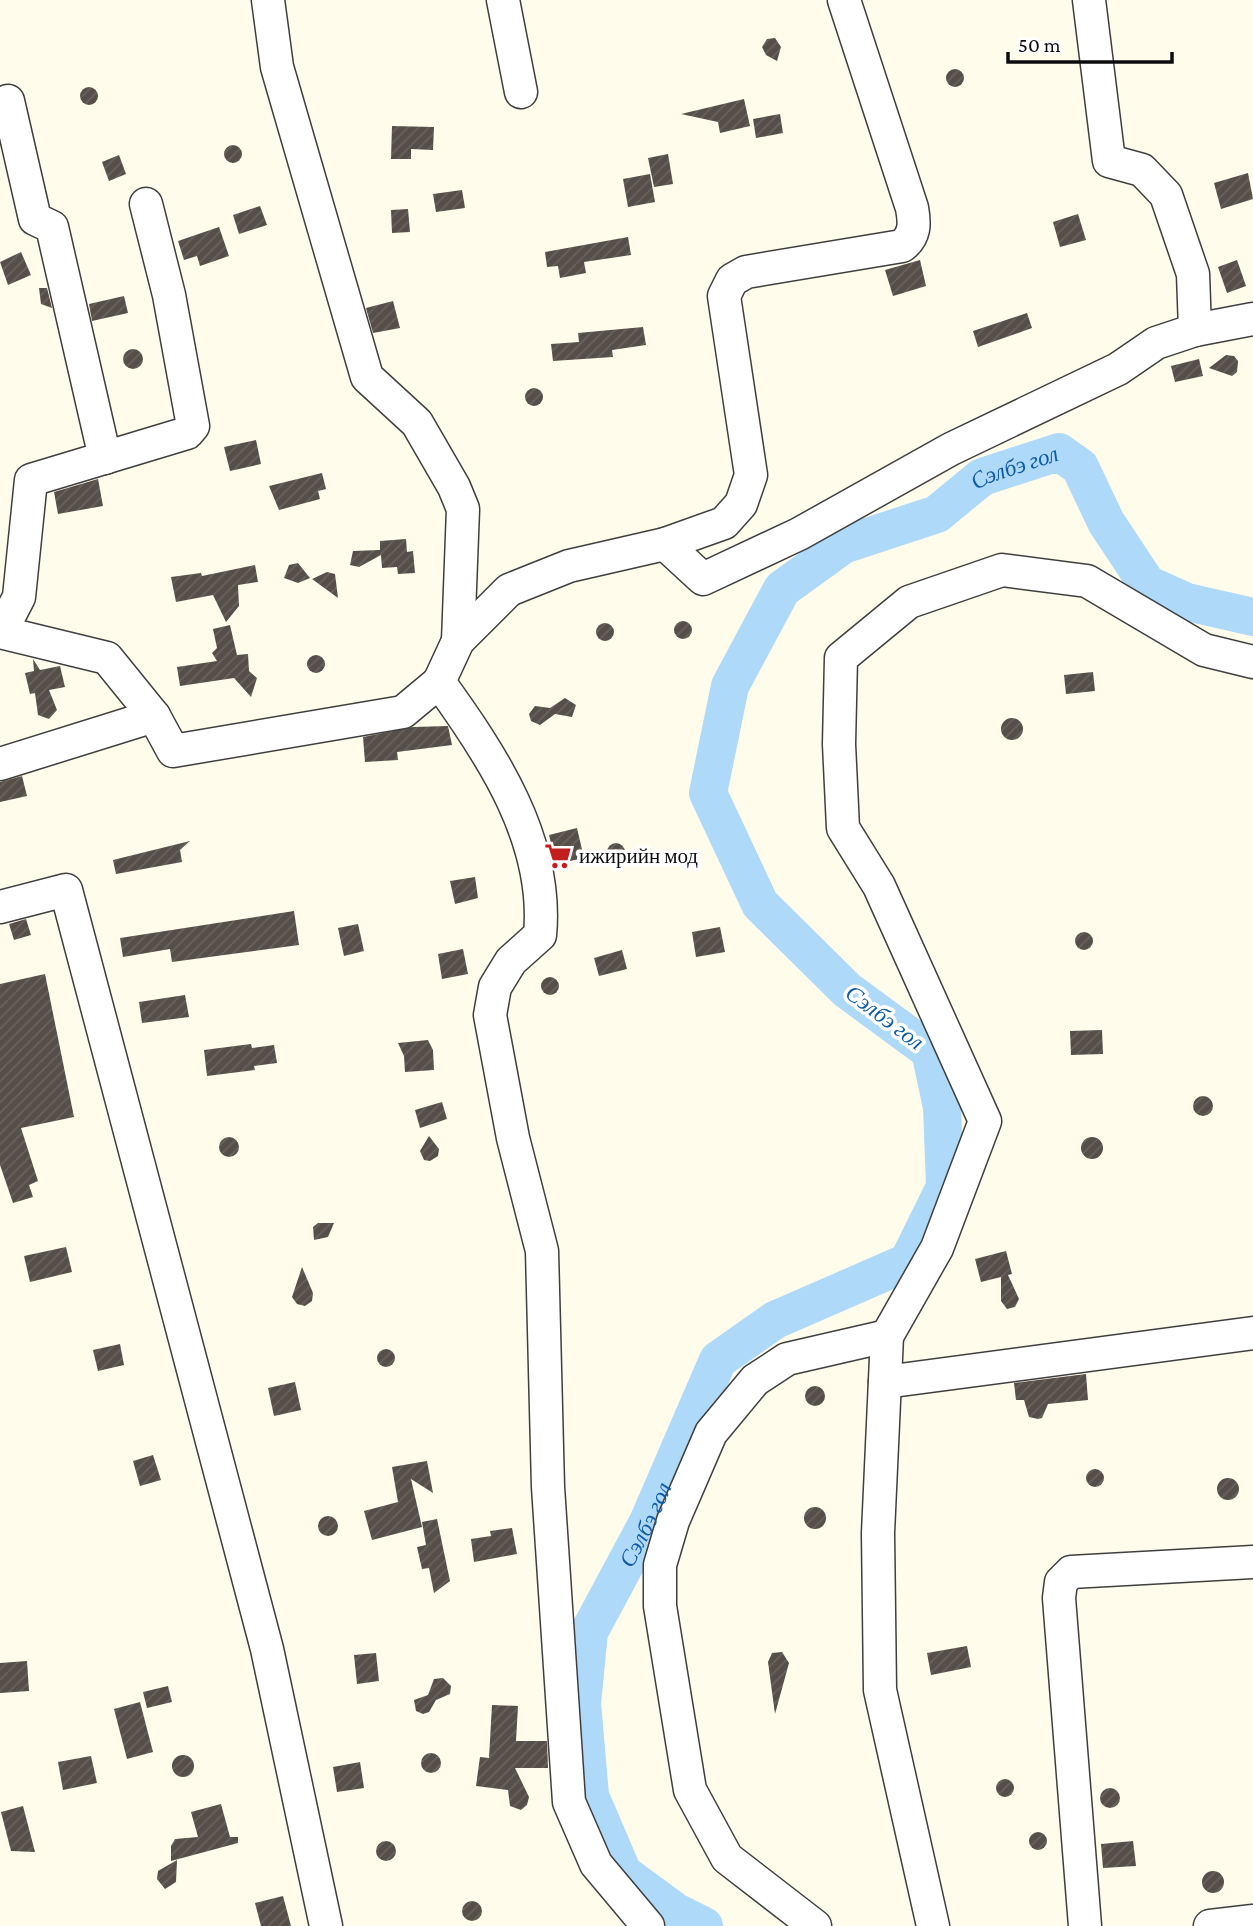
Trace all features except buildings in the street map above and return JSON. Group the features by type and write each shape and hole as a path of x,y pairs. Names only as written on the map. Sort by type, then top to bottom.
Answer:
{"street":[{"path":"268,0 277,67 367,377 416,423 454,487 463,509 458,641"},
{"path":"503,0 521,92"},
{"path":"146,204 169,295 192,426 187,433 31,481 19,597 1,632 107,658 154,716 173,751 403,712 439,682 458,641 509,590 569,566 665,544 724,523 741,505 751,475 724,296 732,280 746,272 902,246 909,240 913,231 912,208 844,0"},
{"path":"1089,0 1109,161 1142,170 1166,195 1193,274 1195,330"},
{"path":"0,104 8,101 36,219 52,227 105,458"},
{"path":"665,544 702,579 799,534 951,449 1118,369 1156,343 1195,330 1253,319"},
{"path":"933,1926 880,1690 878,1533 887,1336 937,1248 985,1121 879,886 844,828 839,744 841,658 909,602 1002,570 1087,580 1204,650 1253,662"},
{"path":"439,682 486,747 509,789 533,859 543,903 540,935 511,961 495,987 489,1015 513,1138 542,1251 548,1487 569,1802 596,1864 648,1926"},
{"path":"0,764 154,716"},
{"path":"0,907 66,890 267,1649 327,1926"},
{"path":"885,1382 1253,1333"},
{"path":"815,1926 727,1858 690,1790 660,1606 660,1565 673,1521 711,1433 755,1380 787,1359 887,1336"},
{"path":"1085,1926 1059,1598 1061,1583 1071,1572 1253,1562"}],"waterway":[{"name":"Сэлбэ гол","path":"704,1926 676,1912 623,1873 590,1796 582,1703 589,1632 648,1522 718,1360 775,1320 908,1262 945,1187 942,1107 930,1051 847,990 760,904 708,793 730,686 782,589 843,545 937,514 982,477 1059,452 1080,467 1106,522 1147,584 1187,602 1253,617"}],"place":[{"name":"ижирийн мод","path":"558,856"}]}
